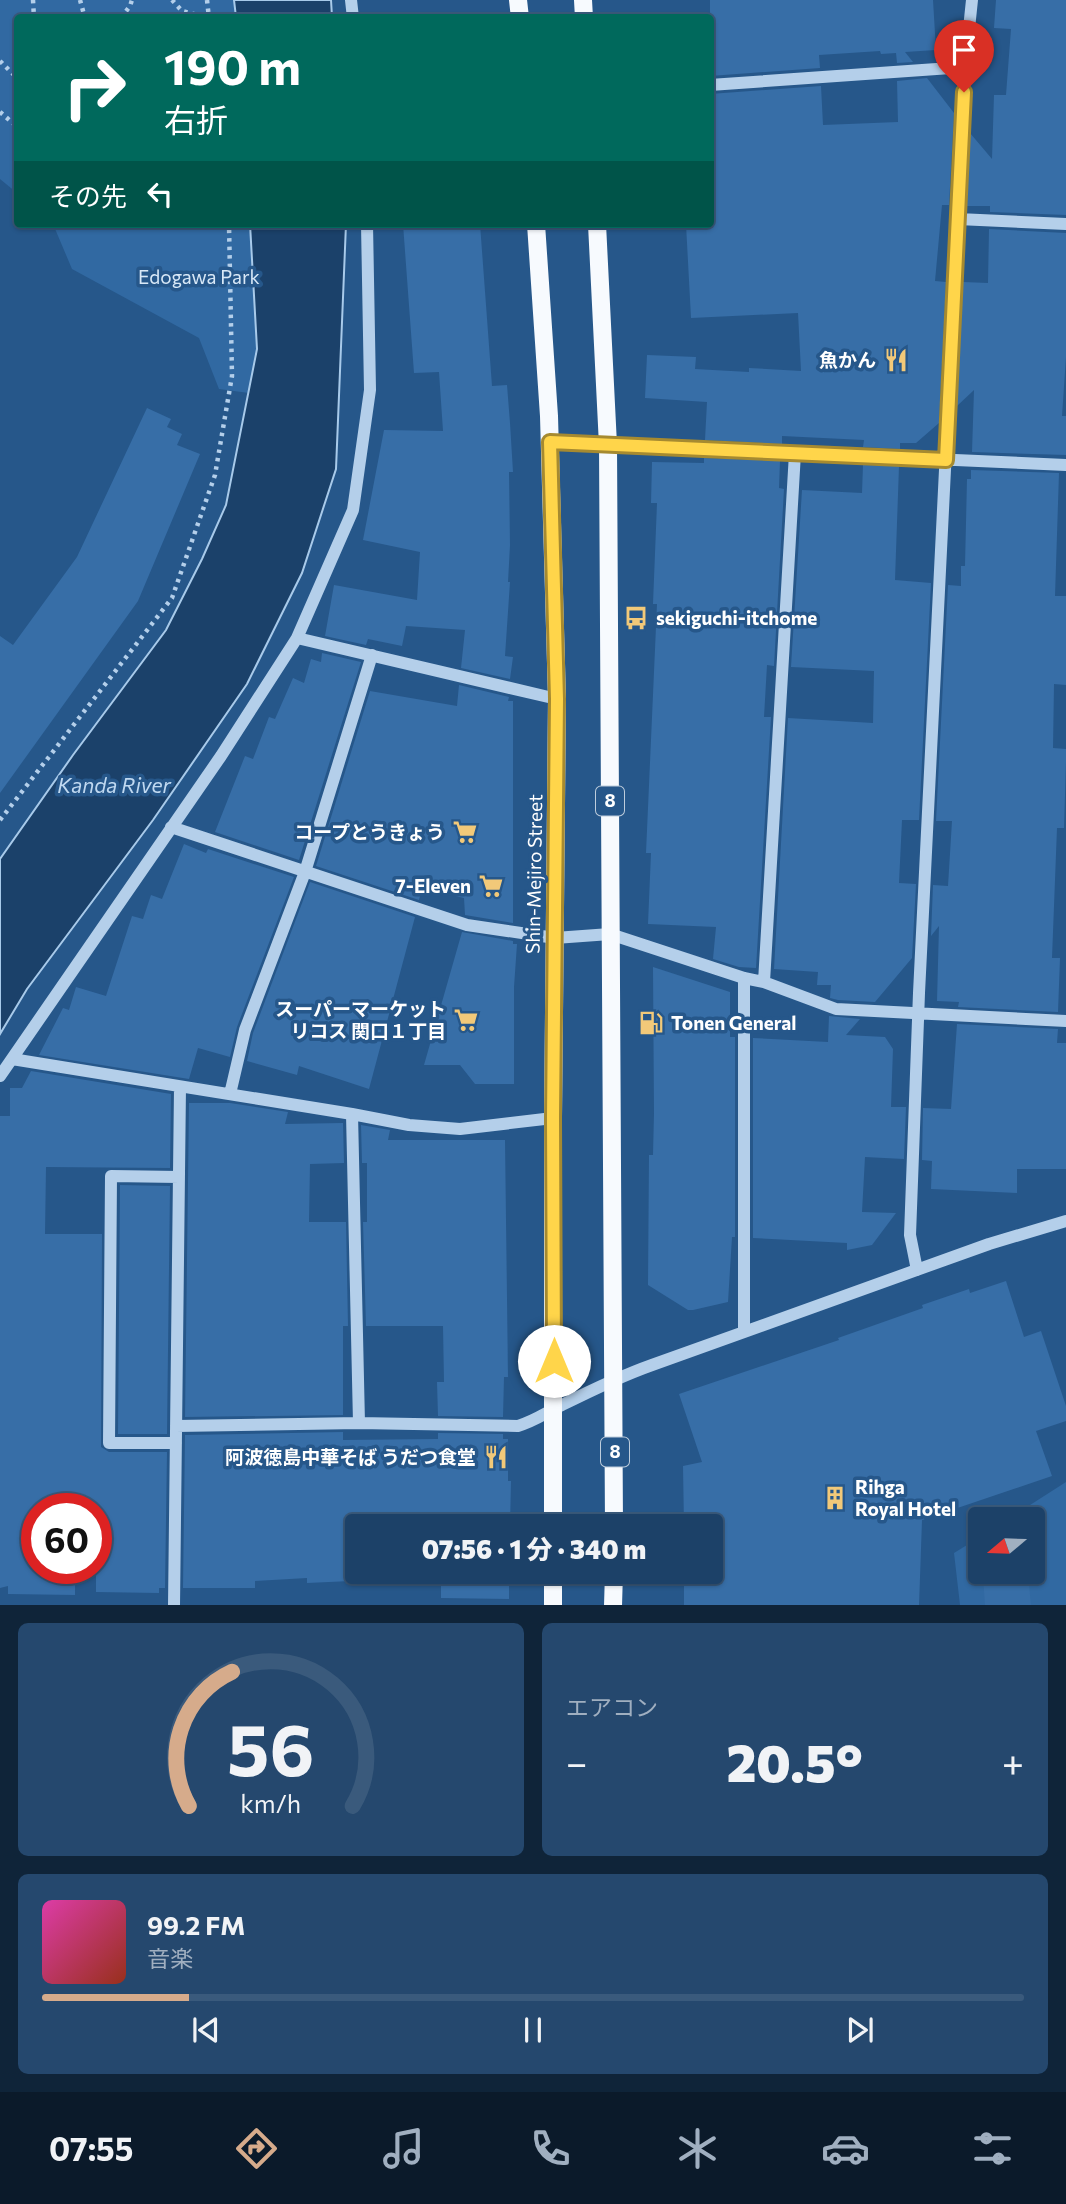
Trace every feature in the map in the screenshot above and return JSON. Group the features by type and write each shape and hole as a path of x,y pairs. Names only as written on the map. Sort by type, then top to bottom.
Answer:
{"main road":[{"name":"Shin-Mejiro Street","path":"536,228 550,442 557,699 553,1514"},
{"name":"8","path":"597,228 608,445 614,1514"},
{"path":"553,1584 553,1605"},
{"path":"613,1605 614,1584"}],"street":[{"path":"916,1270 910,1235 919,1013 965,67 972,0"},
{"path":"714,85 965,67"},
{"path":"958,219 1066,224"},
{"path":"0,1076 221,756 297,638 353,510 370,390 367,228"},
{"path":"550,442 1066,465"},
{"path":"764,982 795,453"},
{"path":"297,638 557,699"},
{"path":"230,1094 246,1030 305,872 372,656"},
{"path":"171,827 467,925 555,938 610,934 744,978 764,982 836,1009 1066,1021"},
{"path":"744,978 744,1332"},
{"path":"12,1059 409,1125 460,1129 553,1118"},
{"path":"174,1605 180,1087"},
{"path":"352,1114 359,1423"},
{"path":"176,1443 109,1443 111,1176 179,1177"},
{"path":"176,1426 359,1423 518,1426 534,1421 614,1379 989,1244 1066,1221"}],"path":[{"path":"172,0 182,11 194,14"},
{"path":"0,61 14,75"},
{"path":"0,113 14,124"},
{"path":"0,820 172,598 215,475 232,376 229,228"}],"green space":[{"path":"0,0 234,0 236,14 14,14 14,191 0,179"},
{"name":"Edogawa Park","path":"55,228 250,228 257,349 249,393 219,389 199,338 72,269"},
{"path":"1066,1482 1066,1605 960,1605 954,1553 968,1544 968,1584 1045,1584 1045,1507 1027,1507"}],"water":[{"path":"234,0 331,0 332,14 236,14"},
{"name":"Kanda River","path":"250,228 346,228 336,469 302,573 247,684 153,820 27,989 0,1034 0,859 166,630 202,559 226,505 257,349"}],"building":[{"path":"710,0 933,0 936,50 905,52 913,62 897,63 896,53 881,54 880,51 819,55 820,68 714,76 714,14 710,14"},
{"path":"996,0 1066,0 1066,215 990,212 990,206 967,206 970,133 992,159 994,95 1006,95 1011,29 994,28"},
{"path":"927,78 954,113 949,205 942,205 935,281 946,282 939,423 916,443 900,443 900,449 863,447 864,440 782,436 782,444 705,440 707,402 645,398 647,355 696,357 695,369 801,371 798,313 691,318 686,228 714,228 714,94 821,86 823,125 898,122 897,81"},
{"path":"403,228 480,228 492,386 507,385 510,423 513,472 509,472 510,582 505,656 513,657 510,679 461,668 465,630 406,626 402,646 368,639 366,645 325,636 334,585 417,600 420,552 363,540 384,430 443,431 439,372 414,373"},
{"path":"989,229 1066,233 1066,357 1062,416 1066,416 1066,455 972,452 974,390 957,406 963,282 988,283"},
{"path":"147,408 171,419 167,427 182,434 177,445 200,454 138,601 0,793 0,636 13,645 77,557"},
{"path":"704,458 780,461 779,488 784,489 774,666 767,665 764,717 771,717 756,968 739,967 713,959 716,927 648,924 651,853 646,853 657,604 653,604 657,503 651,503 652,462 704,463"},
{"path":"863,465 899,466 895,580 931,583 919,820 902,820 899,883 916,884 912,958 875,1002 830,998 831,985 817,985 818,972 774,969 788,718 873,723 874,671 791,667 802,490 862,493"},
{"path":"971,470 1059,473 1055,596 1066,596 1066,685 1054,684 1053,748 1066,749 1066,762 1064,828 1057,828 1052,958 1060,958 1058,1012 958,1007 959,1002 937,1001 939,926 931,936 933,885 948,886 952,821 936,821 948,585 961,586 961,566 965,566 967,479 971,479"},
{"path":"322,653 361,662 299,860 215,832 245,756 253,759 269,717 275,719 293,678 304,683 311,659 321,662"},
{"path":"459,685 509,697 508,701 513,701 513,923 465,915 464,898 422,888 419,900 316,866 370,691 457,706"},
{"path":"184,844 206,853 208,849 294,877 237,1027 230,1057 198,1048 189,1079 39,1055 63,1008 69,1010 76,987 106,996 132,916 143,919 151,895 162,899"},
{"path":"310,882 415,917 369,1089 299,1066 297,1075 247,1061 253,1033"},
{"name":"スーパーマーケット リコス 関口１丁目","path":"462,932 517,944 514,1084 475,1084 460,1065 424,1065"},
{"path":"653,967 730,992 730,1037 735,1037 735,1237 732,1237 728,1302 693,1310 688,1310 648,1285 649,1155 653,1155 654,1113"},
{"path":"829,1016 860,1019 846,1035 885,1037 893,1049 891,1107 906,1107 904,1159 865,1157 862,1212 896,1213 872,1245 847,1250 847,1243 753,1238 753,1038 828,1042"},
{"path":"957,1024 1058,1029 1057,1043 1066,1043 1066,1169 1017,1169 1017,1193 931,1189 932,1161 922,1160 923,1108 951,1109"},
{"path":"31,1071 171,1094 170,1168 46,1167 45,1234 102,1234 101,1447 109,1452 167,1452 165,1588 159,1588 159,1593 96,1592 96,1584 112,1584 112,1493 21,1493 21,1584 75,1584 75,1595 8,1594 8,1586 0,1588 0,1116 10,1116 10,1088 22,1088"},
{"path":"189,1103 230,1103 288,1112 285,1124 343,1123 344,1163 310,1164 309,1222 346,1222 348,1326 343,1326 343,1415 185,1417"},
{"path":"361,1125 390,1130 388,1140 505,1140 508,1377 504,1377 503,1417 438,1416 437,1382 444,1382 443,1326 366,1326 363,1222 367,1222 367,1163 362,1163"},
{"path":"120,1185 170,1186 167,1434 118,1434"},
{"name":"Rihga Royal Hotel","path":"1006,1281 1024,1337 1041,1331 1066,1406 1066,1421 1036,1431 1052,1476 922,1520 919,1605 684,1605 684,1584 723,1584 723,1514 684,1514 683,1466 702,1462 679,1394 839,1340 838,1338 923,1308 922,1305 969,1289 970,1293"},
{"path":"343,1432 343,1440 438,1439 438,1433 503,1434 503,1439 508,1439 510,1514 345,1514 345,1581 307,1583 307,1578 255,1581 255,1588 183,1588 185,1435"},
{"path":"441,1584 509,1584 509,1599 441,1598"},
{"path":"984,1584 1029,1584 1031,1605 985,1605"}],"place":[{"name":"魚かん","path":"896,360"},
{"name":"sekiguchi-itchome","path":"636,618"},
{"name":"コープとうきょう","path":"465,832"},
{"name":"7-Eleven","path":"491,886"},
{"name":"スーパーマーケット リコス 関口１丁目","path":"466,1020"},
{"name":"Tonen General","path":"651,1023"},
{"name":"阿波徳島中華そば うだつ食堂","path":"496,1457"},
{"name":"Rihga Royal Hotel","path":"835,1498"}],"route":[{"path":"554,1361 553,1118 557,699 550,442 946,460 964,92"}]}
